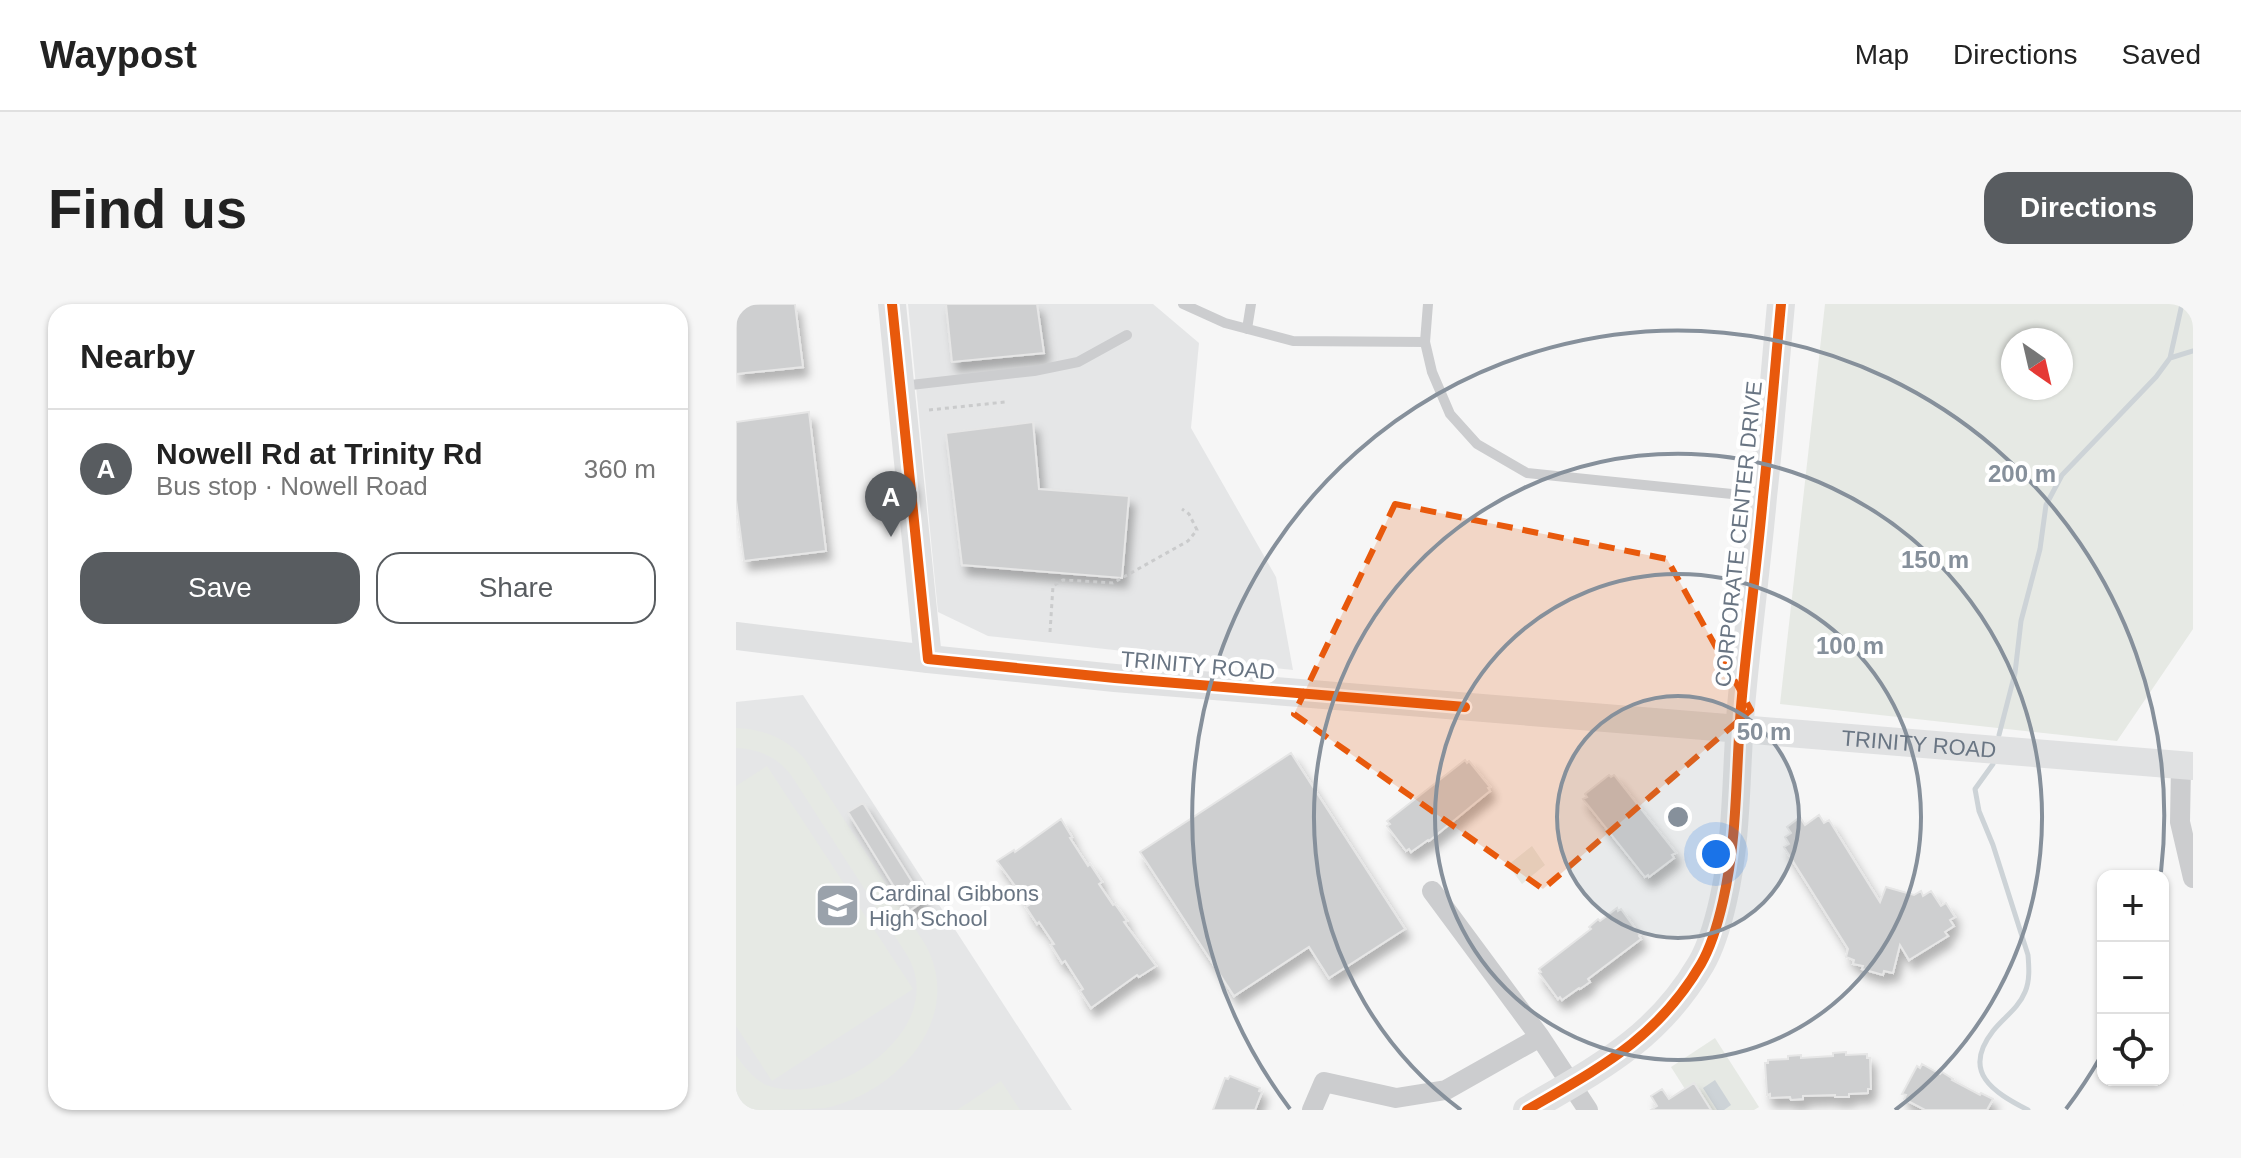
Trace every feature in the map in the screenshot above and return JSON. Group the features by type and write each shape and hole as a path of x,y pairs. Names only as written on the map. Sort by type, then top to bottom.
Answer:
{"main road":[{"path":"892,304 928,659"},
{"name":"CORPORATE CENTER DRIVE","path":"1527,1110 1642,1037 1664,1016 1702,961 1717,925 1730,868 1737,806 1739,730 1781,304"},
{"name":"TRINITY ROAD","path":"736,636 1115,678 2187,766"}],"street":[{"path":"2187,766 2180,822 2193,878"},
{"path":"1432,891 1540,1037 1588,1110"},
{"path":"1312,1110 1324,1082 1396,1098 1446,1090 1540,1037"}],"lane":[{"path":"1183,304 1225,323 1293,341 1425,342"},
{"path":"1247,329 1251,304"},
{"path":"1428,304 1425,342 1432,372 1450,414 1477,444 1527,473 1763,497"},
{"path":"900,387 1034,371 1078,362 1127,335"}],"path":[{"path":"929,410 1005,402"},
{"path":"1050,632 1053,586 1063,580 1113,583 1188,541 1197,530 1189,514 1182,509"}],"highlighted area":[{"path":"1395,504 1667,559 1751,710 1543,889 1294,714"}],"shaded area":[{"path":"908,304 1153,304 1199,343 1191,428 1276,577 1293,670 988,636 938,612"},
{"path":"1825,304 2193,304 2193,629 2117,741 1780,704"},
{"name":"Cardinal Gibbons High School","path":"803,695 1072,1110 736,1110 736,702"},
{"path":"736,728 773,736 790,745 804,758 925,944 935,971 937,998 931,1024 918,1047 900,1068 878,1086 826,1108 747,1110 736,1092 736,1055 749,1072 766,1085 793,1090 823,1086 852,1074 878,1057 900,1035 913,1010 916,983 907,955 791,775 767,755 736,748"},
{"path":"767,766 913,989 772,1081 736,1026 736,786"},
{"path":"1532,846 1545,865 1522,884 1508,865"},
{"path":"1715,1038 1759,1107 1754,1110 1711,1110 1685,1089 1671,1067"},
{"path":"1715,1080 1731,1105 1724,1110 1717,1110 1703,1088"},
{"path":"1001,1081 1020,1110 957,1110"}],"building":[{"path":"736,304 795,304 803,367 736,374"},
{"path":"946,304 1037,304 1044,353 952,362"},
{"path":"809,412 826,551 744,561 736,500 736,422"},
{"path":"1033,422 1039,489 1129,496 1122,578 962,565 946,433"},
{"path":"1291,753 1405,929 1329,978 1309,947 1234,996 1140,852"},
{"path":"1465,760 1490,787 1490,791 1429,841 1411,852 1409,849 1406,851 1387,826 1390,824 1387,821"},
{"path":"1609,775 1614,775 1676,853 1672,855 1674,858 1649,877 1645,877 1583,799"},
{"path":"863,803 924,901 909,911 848,812"},
{"path":"1819,815 1824,823 1829,820 1880,902 1886,887 1914,895 1921,891 1923,896 1931,891 1941,906 1946,903 1955,917 1950,920 1954,926 1945,932 1948,936 1909,960 1900,945 1893,973 1884,971 1883,975 1853,964 1854,960 1846,957 1848,949 1784,847 1789,844 1785,837 1791,833 1787,827 1800,817 1805,825"},
{"path":"1061,819 1088,866 1090,864 1102,882 1099,884 1156,966 1139,977 1137,975 1091,1008 1080,991 1083,989 1065,961 1062,963 1051,945 1054,944 1039,922 1037,924 1026,907 1029,905 997,861"},
{"path":"1617,908 1618,911 1621,909 1641,939 1588,979 1590,982 1562,1000 1560,997 1558,999 1539,969 1591,929 1589,927 1598,919 1600,921"},
{"path":"1846,1052 1846,1055 1867,1054 1870,1058 1871,1089 1868,1093 1849,1094 1849,1097 1803,1096 1803,1099 1791,1100 1790,1097 1770,1098 1770,1094 1767,1095 1765,1063 1768,1060 1801,1055 1801,1058 1833,1056 1833,1053"},
{"path":"1922,1064 1993,1099 1987,1110 1925,1110 1904,1099 1906,1095 1902,1094 1917,1066 1920,1068"},
{"path":"1230,1076 1260,1088 1262,1092 1255,1110 1213,1110 1225,1078"},
{"path":"1694,1083 1711,1110 1651,1110 1657,1106 1651,1096 1662,1089 1669,1099"}],"waterway":[{"path":"1999,735 2015,673 2021,621 2040,549 2046,505 2062,475 2156,377 2170,358 2182,304"},
{"path":"2170,358 2193,351"},
{"path":"1993,764 1975,789 1979,811 2028,955 2029,974 2022,998 1984,1045 1981,1069 1993,1088 2028,1110"}],"cycle path":[{"path":"892,304 928,659 1465,707"},
{"path":"1527,1110 1602,1065 1646,1032 1684,990 1701,964 1714,934 1732,849 1742,696 1781,304"}],"place":[{"name":"Nowell Rd at Trinity Rd","path":"891,537"},
{"name":"Cardinal Gibbons High School","path":"838,906"}]}
